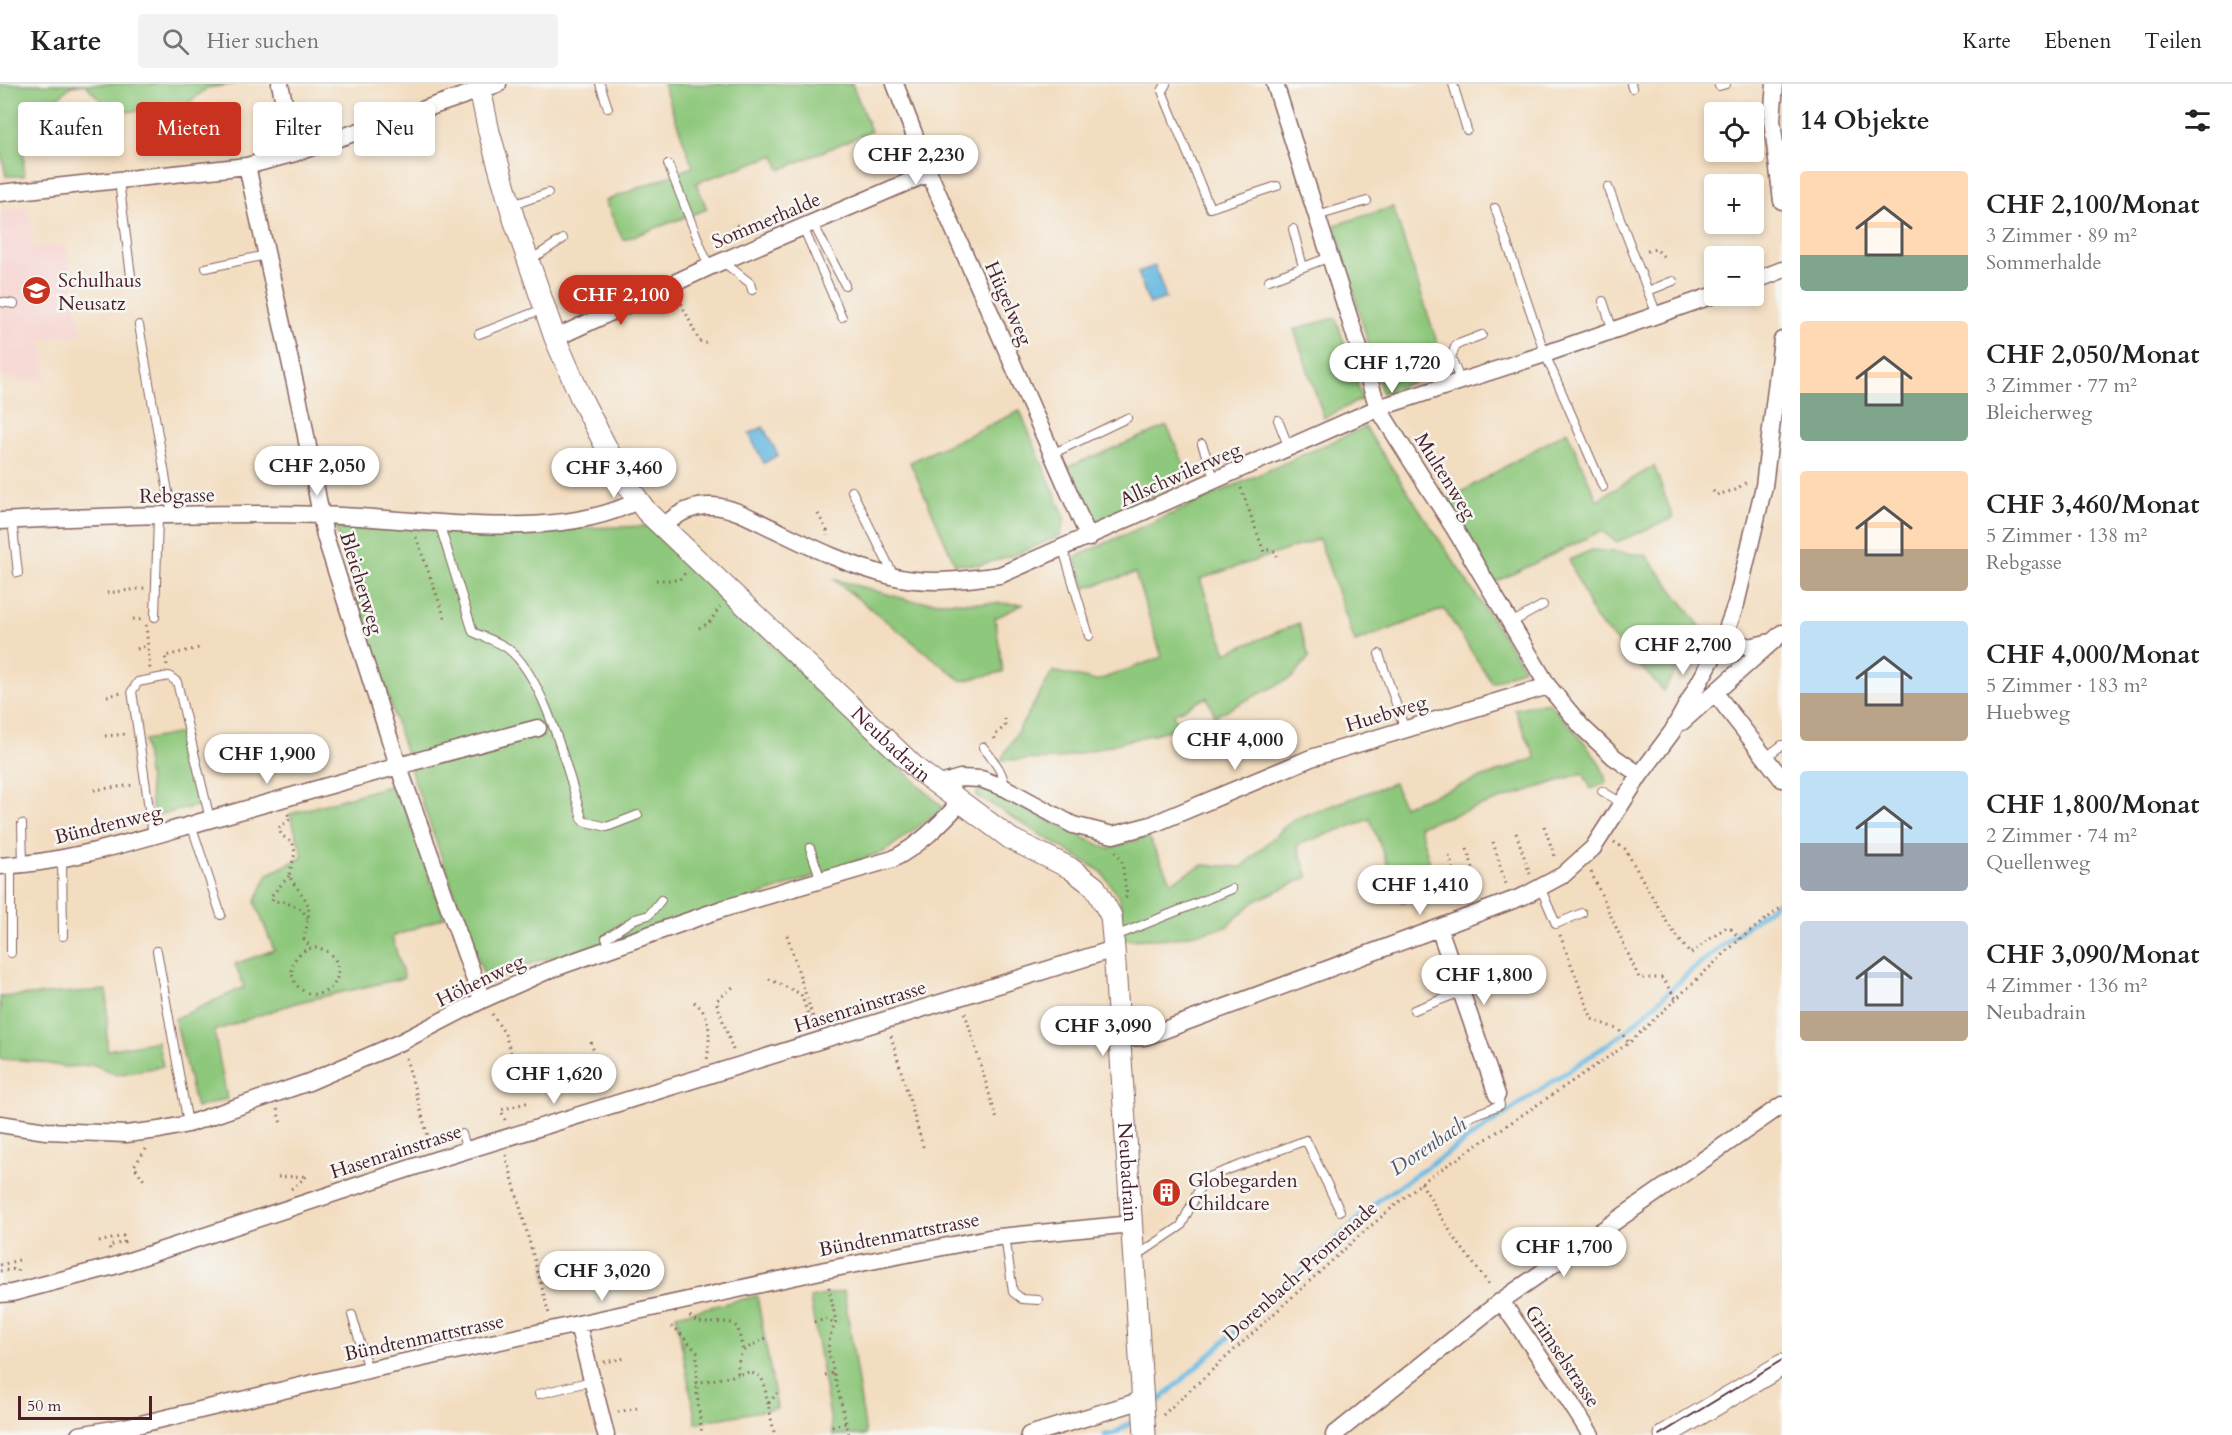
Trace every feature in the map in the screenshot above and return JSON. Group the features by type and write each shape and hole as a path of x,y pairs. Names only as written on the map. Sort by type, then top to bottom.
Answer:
{"street":[{"path":"280,84 284,102"},
{"name":"Hügelweg","path":"895,84 930,173 1089,538"},
{"name":"Multenweg","path":"1275,84 1378,408 1431,482 1548,686 1582,727 1614,757 1640,776"},
{"path":"1775,84 1772,120 1782,201"},
{"path":"342,137 486,86"},
{"name":"Neubadrain","path":"486,86 489,132 543,309 581,398 621,476 646,511 918,770 1011,839 1070,868 1095,887 1111,916 1121,1038 1143,1400 1149,1430"},
{"path":"0,193 247,166 285,156"},
{"name":"Bleicherweg","path":"247,166 302,415 325,536 398,765 482,1000"},
{"name":"Sommerhalde","path":"555,338 672,283 930,173"},
{"path":"1764,277 1782,270"},
{"name":"Allschwilerweg","path":"663,527 681,512 692,507 713,506 738,512 848,564 895,577 942,582 1000,575 1089,538 1378,408 1545,354 1704,299"},
{"path":"1121,1038 1143,1037 1156,1033 1510,901 1562,876 1593,848 1672,732 1724,637 1736,604 1764,486 1782,340"},
{"name":"Rebgasse","path":"6,520 321,515 507,525 582,520 627,507 639,500"},
{"path":"1724,637 1749,647 1777,637"},
{"path":"1672,732 1777,637"},
{"name":"Huebweg","path":"937,785 960,778 981,779 1005,788 1073,825 1113,835 1151,825 1311,758 1548,686"},
{"path":"1715,693 1782,780"},
{"name":"Bündtenweg","path":"12,865 62,859 153,836 398,765 538,728"},
{"name":"Höhenweg","path":"0,1124 46,1131 126,1134 188,1124 309,1082 401,1042 482,1000 549,970 722,909 893,860 914,848 930,835 960,803"},
{"path":"1439,928 1498,1100"},
{"name":"Hasenrainstrasse","path":"0,1294 12,1293 114,1266 435,1160 464,1142 506,1138 960,997 1114,943"},
{"path":"1334,1435 1501,1301 1782,1106"},
{"name":"Bündtenmattstrasse","path":"79,1435 141,1424 368,1370 825,1270 1005,1236 1132,1224"},
{"name":"Grimselstrasse","path":"1501,1301 1591,1435"},
{"path":"578,1325 606,1435"},
{"path":"1665,1435 1782,1365"},
{"path":"1029,1435 1143,1400"}],"lane":[{"path":"600,84 608,108"},
{"path":"1166,84 1162,91 1210,208 1277,186"},
{"path":"1453,84 1467,130"},
{"path":"668,164 716,264 750,283 752,290"},
{"path":"119,181 132,276"},
{"path":"1608,187 1657,315"},
{"path":"510,206 548,193"},
{"path":"1317,216 1367,201"},
{"path":"1495,208 1545,354 1604,487"},
{"path":"808,225 845,285"},
{"path":"808,225 842,317"},
{"path":"1293,229 1303,267"},
{"path":"527,262 563,239"},
{"path":"206,268 266,255"},
{"path":"1269,280 1330,257"},
{"path":"1648,291 1673,281"},
{"path":"1603,301 1613,331"},
{"path":"0,302 14,304"},
{"path":"479,334 543,309"},
{"path":"139,325 165,516 156,586 155,617"},
{"path":"1460,380 1451,357 1456,345 1482,335"},
{"path":"1052,454 1127,418"},
{"path":"1278,420 1289,448"},
{"path":"1202,444 1215,481"},
{"path":"584,469 612,457"},
{"path":"852,491 895,577"},
{"path":"6,520 18,573"},
{"path":"438,522 473,632 507,648 524,668 540,693 583,821 607,827 638,815"},
{"path":"1063,549 1089,636"},
{"path":"1511,622 1543,605"},
{"path":"1379,654 1405,730"},
{"path":"153,836 132,691 138,682 169,676 177,682 210,819"},
{"path":"1765,758 1782,745"},
{"path":"983,747 998,768 1005,788"},
{"path":"1602,791 1622,803"},
{"path":"190,824 221,915"},
{"path":"11,953 12,865 22,825"},
{"path":"810,848 821,880"},
{"path":"62,859 63,936"},
{"path":"1114,943 1232,888"},
{"path":"1538,889 1556,924 1582,913"},
{"path":"611,949 606,938 635,919 649,915 661,900"},
{"path":"157,951 188,1124"},
{"path":"1414,1010 1461,992"},
{"path":"1466,1118 1498,1100"},
{"path":"1135,1257 1181,1226 1204,1179 1306,1140 1340,1211"},
{"path":"1005,1236 1013,1292 1023,1299 1038,1300"},
{"path":"352,1315 368,1370"},
{"path":"539,1394 590,1373"}],"path":[{"path":"672,283 699,341 706,343"},
{"path":"1713,491 1716,495 1735,490 1766,467"},
{"path":"1235,472 1264,552 1275,551 1277,556"},
{"path":"411,521 446,621"},
{"path":"657,580 679,580 697,560"},
{"path":"107,592 156,586"},
{"path":"699,628 709,623 730,590"},
{"path":"133,619 146,621 151,680"},
{"path":"137,649 148,645"},
{"path":"169,676 165,656 199,648"},
{"path":"983,747 999,749 994,736 1005,726 1005,719"},
{"path":"105,736 138,732"},
{"path":"94,790 145,783"},
{"path":"284,798 290,819 279,828 281,835 293,843 295,853 289,876 271,896 273,901 284,902 302,909 308,921"},
{"path":"1545,826 1562,876"},
{"path":"1516,833 1538,889"},
{"path":"1493,842 1510,901"},
{"path":"1467,849 1486,910"},
{"path":"1625,849 1668,924 1690,954 1726,927 1740,939"},
{"path":"1116,851 1122,861 1127,896"},
{"path":"1449,856 1469,916"},
{"path":"1584,856 1639,978 1662,978 1677,999"},
{"path":"289,876 308,901 310,910 304,939 311,948"},
{"name":"Dorenbach-Promenade","path":"1149,1430 1359,1236 1421,1183 1507,1122 1567,1087 1628,1041 1677,999 1740,939 1782,907"},
{"path":"1556,924 1592,1019 1619,1030 1628,1041"},
{"path":"787,935 819,1041"},
{"path":"311,948 319,948 331,955 338,968 338,975 331,987 316,994 302,990 296,984 292,969 298,955 311,948"},
{"path":"769,979 801,994 819,1041"},
{"path":"733,987 716,1001 738,1066"},
{"path":"960,997 997,1120"},
{"path":"482,1000 506,1034 515,1066"},
{"path":"694,1002 704,1009 710,1036 705,1076"},
{"path":"886,1020 924,1149"},
{"path":"401,1042 435,1160"},
{"path":"591,1042 610,1105"},
{"path":"569,1077 599,1067"},
{"path":"528,1102 501,1110 553,1330"},
{"path":"146,1183 134,1166 159,1130"},
{"path":"278,1177 307,1176 278,1199 282,1210"},
{"path":"1421,1183 1453,1236 1501,1301"},
{"path":"99,1242 123,1236 124,1242 109,1246 114,1266"},
{"path":"0,1265 20,1260"},
{"path":"825,1270 837,1322 830,1336 828,1349 849,1435"},
{"path":"684,1301 694,1321 732,1323 738,1328 743,1351"},
{"path":"814,1322 826,1319 835,1324"},
{"path":"670,1327 675,1328 697,1352 696,1383 702,1435"},
{"path":"738,1375 737,1361 743,1351 768,1337"},
{"path":"590,1373 626,1359"},
{"path":"696,1383 749,1372 760,1377 764,1383 774,1432"},
{"path":"825,1375 834,1373"},
{"path":"768,1404 777,1393"},
{"path":"832,1426 846,1423"}],"shaded area":[{"name":"Schulhaus Neusatz","path":"28,207 34,248 66,244 82,334 41,340 47,379 35,381 0,376 0,210"}],"green space":[{"path":"0,84 85,84 71,86 53,102 18,102 18,156 24,156 24,176 6,176 0,147"},
{"path":"85,84 234,84 207,88 190,102 136,102 136,111 124,112 124,102 102,102"},
{"path":"663,84 807,84 808,86 852,84 871,131 780,170 775,155 696,183 707,209 623,240 605,201 693,167"},
{"path":"1393,207 1446,370 1382,393 1335,225"},
{"path":"1336,318 1362,399 1324,418 1294,329"},
{"path":"1020,411 1065,518 1060,536 1017,554 980,565 955,564 910,462"},
{"path":"1167,426 1190,478 1095,523 1068,467"},
{"path":"1365,427 1524,668 1492,683 1444,609 1355,642 1319,539 1200,579 1226,653 1299,623 1309,657 1293,677 1215,716 1207,697 1173,714 1180,727 1058,759 1001,760 1053,671 1096,681 1162,657 1135,573 1085,588 1075,557"},
{"path":"1567,431 1597,500 1654,466 1673,518 1617,542 1601,531 1494,583 1449,499"},
{"path":"647,526 943,808 885,851 677,925 537,961 487,984 413,777 336,529 557,529"},
{"path":"1592,550 1646,555 1700,626 1664,691 1595,619 1569,560"},
{"path":"833,579 912,601 1024,604 995,618 1003,672 962,681"},
{"path":"1548,702 1599,762 1606,783 1591,789 1583,773 1419,826 1438,891 1402,902 1370,819 1297,845 1308,877 1255,901 1226,927 1176,938 1125,940 1119,898 1102,872 976,795 981,788 1108,849 1148,836 1171,882 1203,865 1242,867 1292,820 1394,783 1403,806 1536,758 1514,709"},
{"path":"181,733 198,806 153,816 144,740"},
{"path":"396,784 444,917 392,937 404,978 295,1003 214,1031 227,1099 196,1108 175,1019 244,987 235,964 274,950 255,902 268,874 303,857 290,814"},
{"path":"107,990 107,1050 157,1041 163,1066 116,1075 95,1065 65,1067 33,1061 0,1059 0,997"},
{"path":"844,1291 866,1435 833,1435 810,1298"},
{"path":"757,1296 777,1408 696,1423 676,1315"}],"water":[{"path":"1155,266 1166,298 1149,304 1138,272"},
{"path":"763,427 778,455 764,463 749,434"}],"waterway":[{"name":"Dorenbach","path":"1148,1411 1380,1199 1624,1033 1692,970 1782,898"},
{"name":"Dorenbach","path":"1105,1435 1115,1433 1138,1418"}],"tram line":[{"path":"1659,1435 1782,1360"}],"place":[{"name":"Schulhaus Neusatz","path":"37,291"},
{"name":"Globegarden Childcare","path":"1167,1192"}]}
